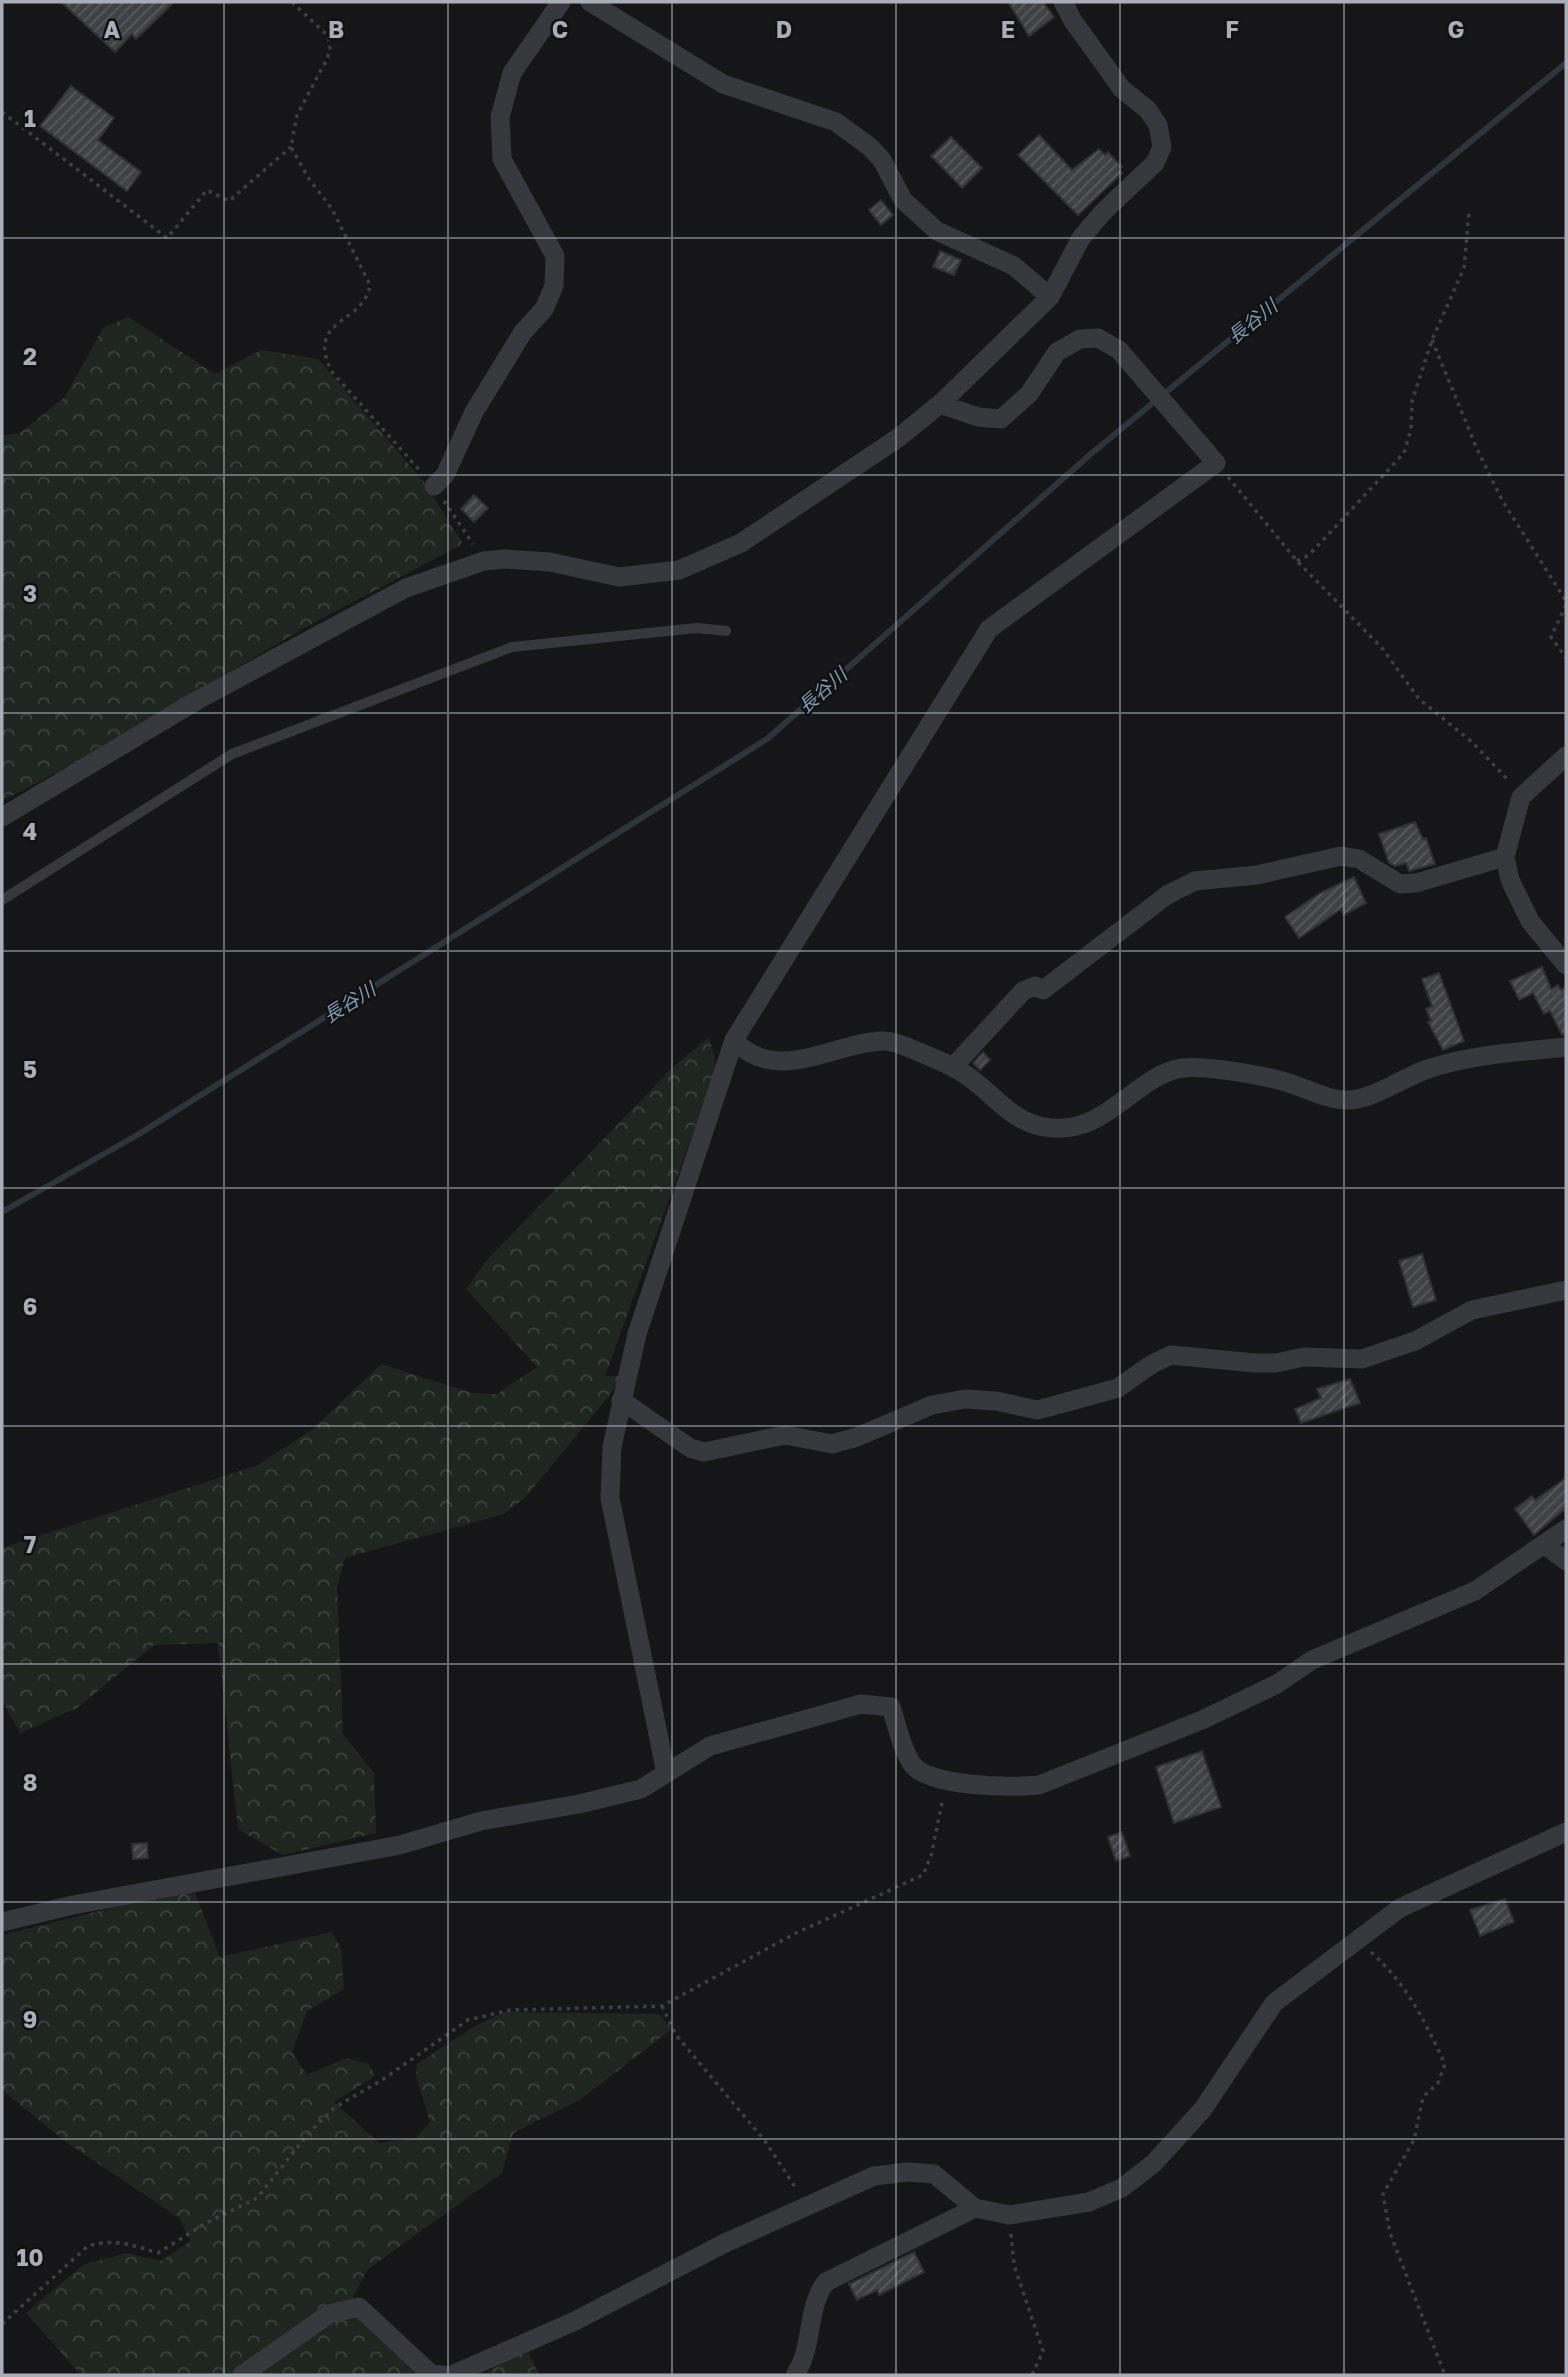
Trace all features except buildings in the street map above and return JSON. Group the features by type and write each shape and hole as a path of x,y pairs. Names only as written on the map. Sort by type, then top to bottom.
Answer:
{"street":[{"path":"433,486 445,475 474,412 523,332 544,309 554,286 555,256 502,159 500,117 512,73 561,2"},
{"path":"590,2 723,84 836,122 870,147 881,160 902,200 937,231 1014,266 1050,297"},
{"path":"2,817 208,695 406,588 484,561 528,559 619,577 652,575 703,562 741,543 898,438 940,404 1050,297 1081,238 1104,211 1155,163 1162,146 1158,125 1148,110 1122,89 1073,21 1063,2"},
{"path":"666,1773 610,1497 612,1447 637,1334 734,1040 989,629 1216,463 1119,350 1098,338 1080,338 1057,352 1029,394 1001,419 978,417 940,404"},
{"path":"1566,756 1521,797 1506,857 1510,880 1530,921 1566,965"},
{"path":"953,1067 1023,990 1035,986 1043,990 1167,895 1195,881 1257,875 1341,856 1359,859 1400,884 1416,883 1506,857"},
{"path":"734,1040 746,1053 779,1062 810,1059 885,1041 953,1067 969,1077 1007,1111 1044,1127 1072,1126 1096,1120 1162,1076 1181,1068 1273,1078 1328,1097 1349,1101 1448,1063 1477,1056 1566,1046"},
{"path":"621,1401 690,1448 704,1452 785,1434 832,1444 857,1437 932,1405 965,1399 996,1401 1037,1410 1049,1407 1118,1388 1152,1364 1171,1355 1255,1363 1276,1363 1304,1357 1362,1359 1415,1341 1472,1310 1566,1290"},
{"path":"2,1922 73,1905 400,1845 481,1821 579,1804 640,1789 710,1746 861,1704 891,1707 912,1765 946,1781 1019,1788 1039,1785 1097,1764 1215,1714 1277,1684 1312,1660 1475,1591 1566,1529"},
{"path":"1545,1545 1566,1561"},
{"path":"452,2375 575,2321 723,2244 874,2175 908,2172 934,2174 975,2208 1009,2215 1089,2202 1122,2188 1154,2163 1203,2109 1274,2003 1400,1908 1566,1832"},
{"path":"794,2375 805,2361 818,2291 827,2282 975,2208"},
{"path":"243,2375 329,2314 359,2307 432,2374 443,2375"}],"lane":[{"path":"2,900 232,754 512,647 697,628 726,631"}],"path":[{"path":"2,111 167,238 207,190 229,201 291,147 297,115 327,59 330,48 328,36 292,2"},
{"path":"291,147 309,179 332,209 370,285 368,295 326,335 322,346 324,358 332,372 433,486 484,561"},
{"path":"1297,561 1309,555 1404,453 1411,429 1412,401 1432,340 1464,268 1469,213"},
{"path":"1432,340 1477,449 1502,500 1566,603 1551,637 1566,658"},
{"path":"1216,463 1297,561 1382,648 1419,699 1472,742 1521,797"},
{"path":"2,2324 88,2246 106,2241 121,2241 158,2253 206,2222 257,2198 308,2134 334,2108 382,2080 468,2020 490,2012 510,2010 662,2006 793,1934 923,1875 931,1856 946,1781"},
{"path":"1356,1939 1395,1974 1416,2003 1445,2064 1438,2083 1423,2097 1414,2140 1383,2193 1390,2233 1445,2375"},
{"path":"662,2006 676,2035 765,2141 807,2205"},
{"path":"1009,2215 1014,2266 1043,2351 1032,2375"}],"green space":[{"path":"128,317 215,374 261,350 318,359 425,483 463,544 304,628 77,762 2,801 2,435 20,433 65,397 103,328"},
{"path":"709,1037 717,1067 605,1376 625,1376 526,1497 504,1514 345,1558 337,1587 343,1734 374,1773 376,1833 283,1855 238,1829 218,1643 154,1645 77,1708 20,1733 2,1700 2,1548 258,1465 313,1429 381,1364 472,1393 497,1394 537,1367 466,1289 486,1261 671,1069"},
{"path":"193,1888 220,1957 332,1932 341,1948 344,1989 307,2011 292,2052 307,2075 347,2058 369,2064 375,2076 334,2102 379,2143 416,2138 430,2122 416,2076 417,2064 475,2026 505,2012 659,2014 672,2029 581,2099 513,2133 502,2173 367,2270 351,2301 421,2375 81,2375 26,2313 83,2265 126,2253 161,2261 191,2241 179,2218 66,2142 2,2090 2,1935"},
{"path":"527,2349 539,2375 482,2375"}],"waterway":[{"name":"長谷川","path":"2,1212 139,1134 767,739 1092,453 1566,63"}]}
